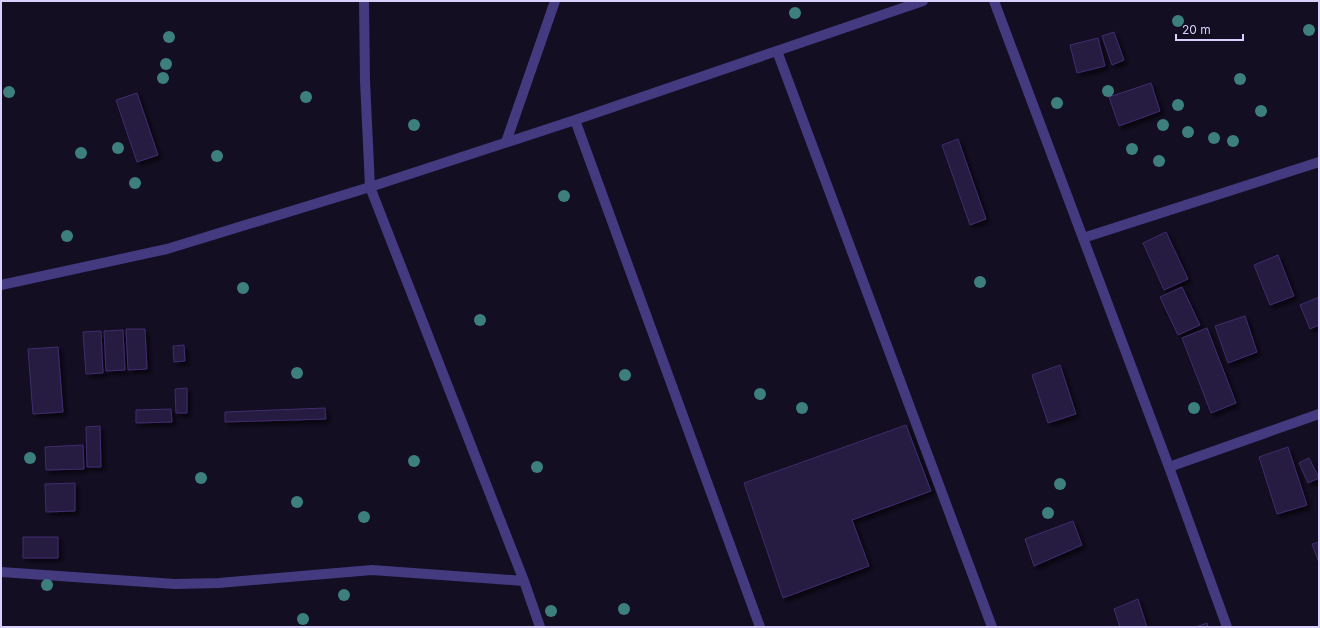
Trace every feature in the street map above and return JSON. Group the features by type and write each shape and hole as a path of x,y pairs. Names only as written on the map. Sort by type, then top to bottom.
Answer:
{"street":[{"path":"364,1 365,81 370,187 524,581 540,627"},
{"path":"506,142 555,1"},
{"path":"1,285 167,249 370,187 575,120 923,1"},
{"path":"994,1 1169,467 1227,627"},
{"path":"777,50 992,627"},
{"path":"575,120 760,627"},
{"path":"1083,238 1319,162"},
{"path":"1169,467 1319,414"},
{"path":"1,572 175,584 220,583 372,570 524,581"}],"building":[{"path":"1114,32 1124,60 1112,65 1102,36"},
{"path":"1098,38 1105,66 1077,73 1070,45"},
{"path":"1151,83 1160,111 1119,126 1109,97"},
{"path":"137,93 158,155 137,162 116,100"},
{"path":"958,139 986,219 970,225 942,145"},
{"path":"1166,232 1188,279 1164,290 1143,243"},
{"path":"1278,255 1294,296 1270,305 1254,265"},
{"path":"1182,287 1200,325 1178,335 1160,297"},
{"path":"1319,297 1319,325 1310,329 1300,305"},
{"path":"1245,316 1257,352 1228,363 1215,326"},
{"path":"1207,328 1236,403 1211,413 1182,338"},
{"path":"126,329 145,329 147,369 128,370"},
{"path":"123,330 125,370 106,371 104,331"},
{"path":"101,331 103,373 86,374 83,332"},
{"path":"184,345 185,361 174,362 173,346"},
{"path":"58,347 63,412 33,414 28,349"},
{"path":"1060,365 1076,414 1048,423 1032,375"},
{"path":"187,388 187,413 176,413 175,389"},
{"path":"325,408 326,419 225,422 225,412"},
{"path":"171,409 172,422 136,423 136,410"},
{"path":"906,425 931,491 852,520 869,566 783,598 744,483"},
{"path":"100,426 101,467 87,467 86,427"},
{"path":"83,445 84,469 46,470 45,447"},
{"path":"1288,447 1307,505 1277,514 1259,457"},
{"path":"1309,458 1319,478 1308,483 1299,463"},
{"path":"75,483 75,511 46,512 45,484"},
{"path":"1073,521 1082,545 1034,566 1025,539"},
{"path":"23,537 58,537 58,558 23,558"},
{"path":"1319,542 1319,563 1312,544"},
{"path":"1138,599 1147,627 1120,627 1114,609"},
{"path":"1207,623 1208,627 1196,627"}]}
